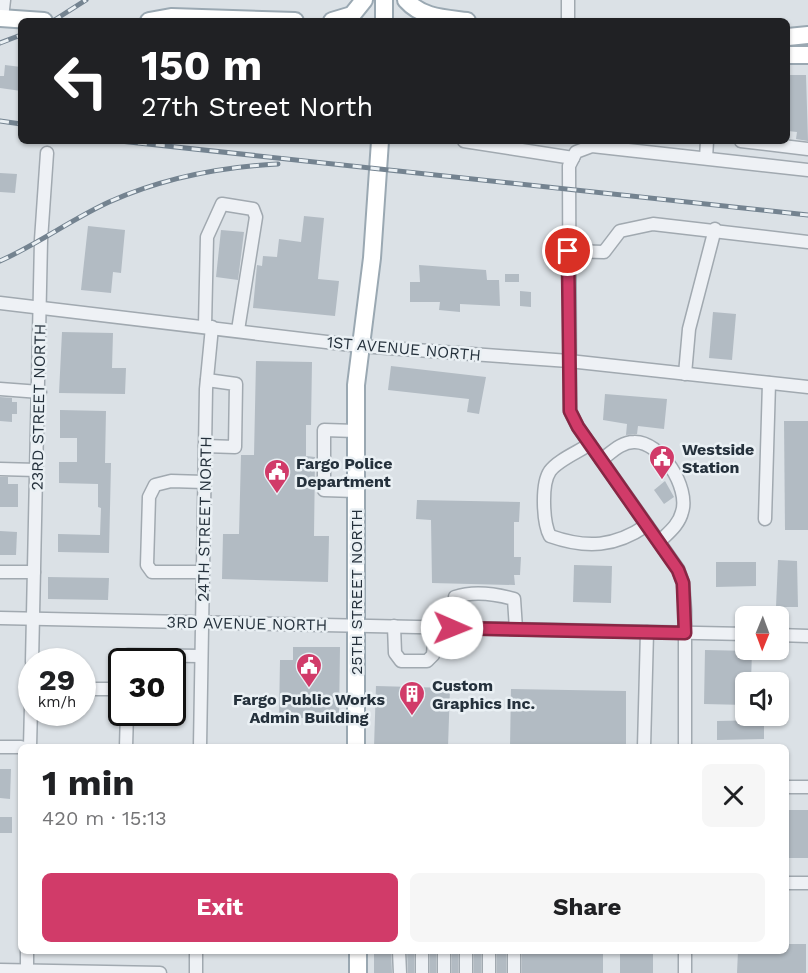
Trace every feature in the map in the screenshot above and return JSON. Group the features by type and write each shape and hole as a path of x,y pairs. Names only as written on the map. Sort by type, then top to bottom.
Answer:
{"main road":[{"path":"342,18 352,15 364,0"},
{"path":"384,0 384,18"},
{"path":"406,0 412,7 429,15 448,18"},
{"path":"1,18 18,19"},
{"path":"166,18 202,18"},
{"path":"790,30 808,30"},
{"path":"790,37 808,35"},
{"path":"790,55 808,55"},
{"name":"25TH STREET NORTH","path":"356,744 356,430 360,346 372,258 380,144"},
{"path":"358,954 358,973"}],"street":[{"path":"1,18 4,0"},
{"path":"568,0 568,18"},
{"path":"494,144 573,158"},
{"path":"706,158 707,144"},
{"path":"766,144 808,149"},
{"path":"685,744 683,583 678,570 590,444 570,411 568,166 576,152 592,146 808,170"},
{"name":"23RD STREET NORTH","path":"32,648 41,240 47,153"},
{"name":"24TH STREET NORTH","path":"200,744 209,327 207,237 222,204 253,209 255,217 238,330"},
{"path":"568,251 604,252 620,231 653,224 715,229 808,242"},
{"path":"686,374 689,329 715,229"},
{"name":"1ST AVENUE NORTH","path":"0,303 360,346 569,361 808,387"},
{"path":"205,446 235,447 236,384 207,380"},
{"path":"765,519 769,382"},
{"path":"0,389 39,392"},
{"path":"356,430 324,430 324,490 356,491"},
{"path":"601,460 621,445 633,442 648,445 670,469 682,487 684,503 677,524 659,542"},
{"path":"590,444 551,470 546,479 544,525 550,536 568,542 600,544 619,541 647,525"},
{"path":"0,469 37,470"},
{"path":"203,572 152,572 147,565 149,497 155,485 171,481 204,482"},
{"path":"0,572 34,572"},
{"path":"452,628 454,597 464,594 514,599 516,629"},
{"name":"3RD AVENUE NORTH","path":"0,618 735,634"},
{"path":"394,626 395,652 401,661 427,661 433,655 435,627"},
{"path":"645,744 647,632"},
{"path":"789,635 808,636"},
{"path":"186,656 201,656"},
{"path":"30,726 30,744"},
{"path":"126,744 127,726"},
{"path":"0,747 18,747"},
{"path":"789,787 808,787"},
{"path":"789,883 808,883"},
{"path":"27,954 27,972"},
{"path":"196,954 196,973"},
{"path":"399,954 400,973"},
{"path":"422,954 422,973"},
{"path":"444,954 444,973"},
{"path":"466,954 466,973"},
{"path":"489,954 489,973"},
{"path":"514,954 514,973"},
{"path":"685,954 685,973"},
{"path":"0,970 160,973"}],"building":[{"path":"5,65 18,67 18,91 0,88 0,76 4,76"},
{"path":"790,75 806,75 808,141 796,139 797,132 790,131"},
{"path":"0,173 17,174 15,193 0,192"},
{"path":"304,216 324,218 318,279 339,281 335,316 253,308 257,265 262,266 263,256 277,257 279,239 301,242"},
{"path":"88,226 125,230 121,273 113,272 111,293 81,290"},
{"path":"221,230 244,232 238,280 216,277"},
{"path":"419,265 486,270 487,280 499,280 500,306 460,304 460,312 439,310 440,302 410,302 410,282 420,282"},
{"path":"505,274 519,274 519,282 505,282"},
{"path":"520,291 531,292 531,307 520,306"},
{"path":"713,312 736,314 732,360 709,358"},
{"path":"62,332 113,333 112,368 126,368 125,394 59,393"},
{"name":"Fargo Police Department","path":"256,361 312,362 311,425 306,425 306,456 315,457 314,536 329,536 328,582 222,579 223,534 239,534 241,455 254,455"},
{"path":"391,366 486,377 479,414 467,412 469,399 388,390"},
{"path":"605,394 667,399 664,429 638,426 637,434 626,435 627,424 603,420"},
{"path":"0,397 12,398 12,402 17,402 17,414 12,414 12,422 0,421"},
{"path":"60,410 106,411 105,463 111,463 109,553 58,552 58,534 100,535 101,508 98,507 98,484 59,483 59,462 77,462 77,438 60,438"},
{"path":"784,421 808,421 808,530 785,530"},
{"path":"0,477 8,477 8,484 18,484 18,507 0,507"},
{"path":"665,481 674,497 664,504 654,490"},
{"path":"417,500 520,502 519,522 514,522 514,557 521,557 520,575 514,575 515,585 432,583 431,520 416,519"},
{"path":"0,531 17,532 16,555 0,555"},
{"path":"778,560 797,561 798,607 776,606"},
{"path":"716,562 756,562 756,586 716,587"},
{"path":"574,565 612,566 611,603 573,602"},
{"path":"48,577 109,578 108,600 48,599"},
{"name":"Fargo Public Works Admin Building","path":"293,647 340,647 339,718 279,718 280,660 293,660"},
{"path":"705,650 735,651 735,660 752,660 751,672 735,672 735,705 704,704"},
{"name":"Custom Graphics Inc.","path":"376,686 450,688 448,744 374,744"},
{"path":"511,689 626,691 626,744 510,744"},
{"path":"717,721 735,721 735,726 764,726 764,739 717,740"},
{"path":"0,769 11,769 10,799 0,798"},
{"path":"789,810 808,810 808,858 789,858"},
{"path":"0,817 12,817 12,833 0,833"},
{"path":"789,944 806,944 806,973 737,973 738,954 789,954"},
{"path":"374,954 391,954 392,973 374,973"},
{"path":"407,954 414,954 414,973 408,973"},
{"path":"430,954 436,954 436,973 430,973"},
{"path":"452,954 458,954 458,973 452,973"},
{"path":"474,954 481,954 481,973 474,973"},
{"path":"497,954 506,954 506,973 497,973"},
{"path":"522,954 603,954 603,973 522,973"},
{"path":"620,954 653,954 653,973 620,973"}],"railway":[{"path":"58,18 86,0"},
{"path":"0,43 18,36"},
{"path":"0,121 18,124"},
{"path":"148,144 808,215"},
{"path":"0,261 95,209 150,186 213,171 278,164"}],"place":[{"name":"Westside Station","path":"662,481"},
{"name":"Fargo Police Department","path":"277,495"},
{"name":"Fargo Public Works Admin Building","path":"309,689"},
{"name":"Custom Graphics Inc.","path":"412,717"}],"route":[{"path":"452,628 685,633 683,583 678,570 578,427 570,411 568,251"}]}
